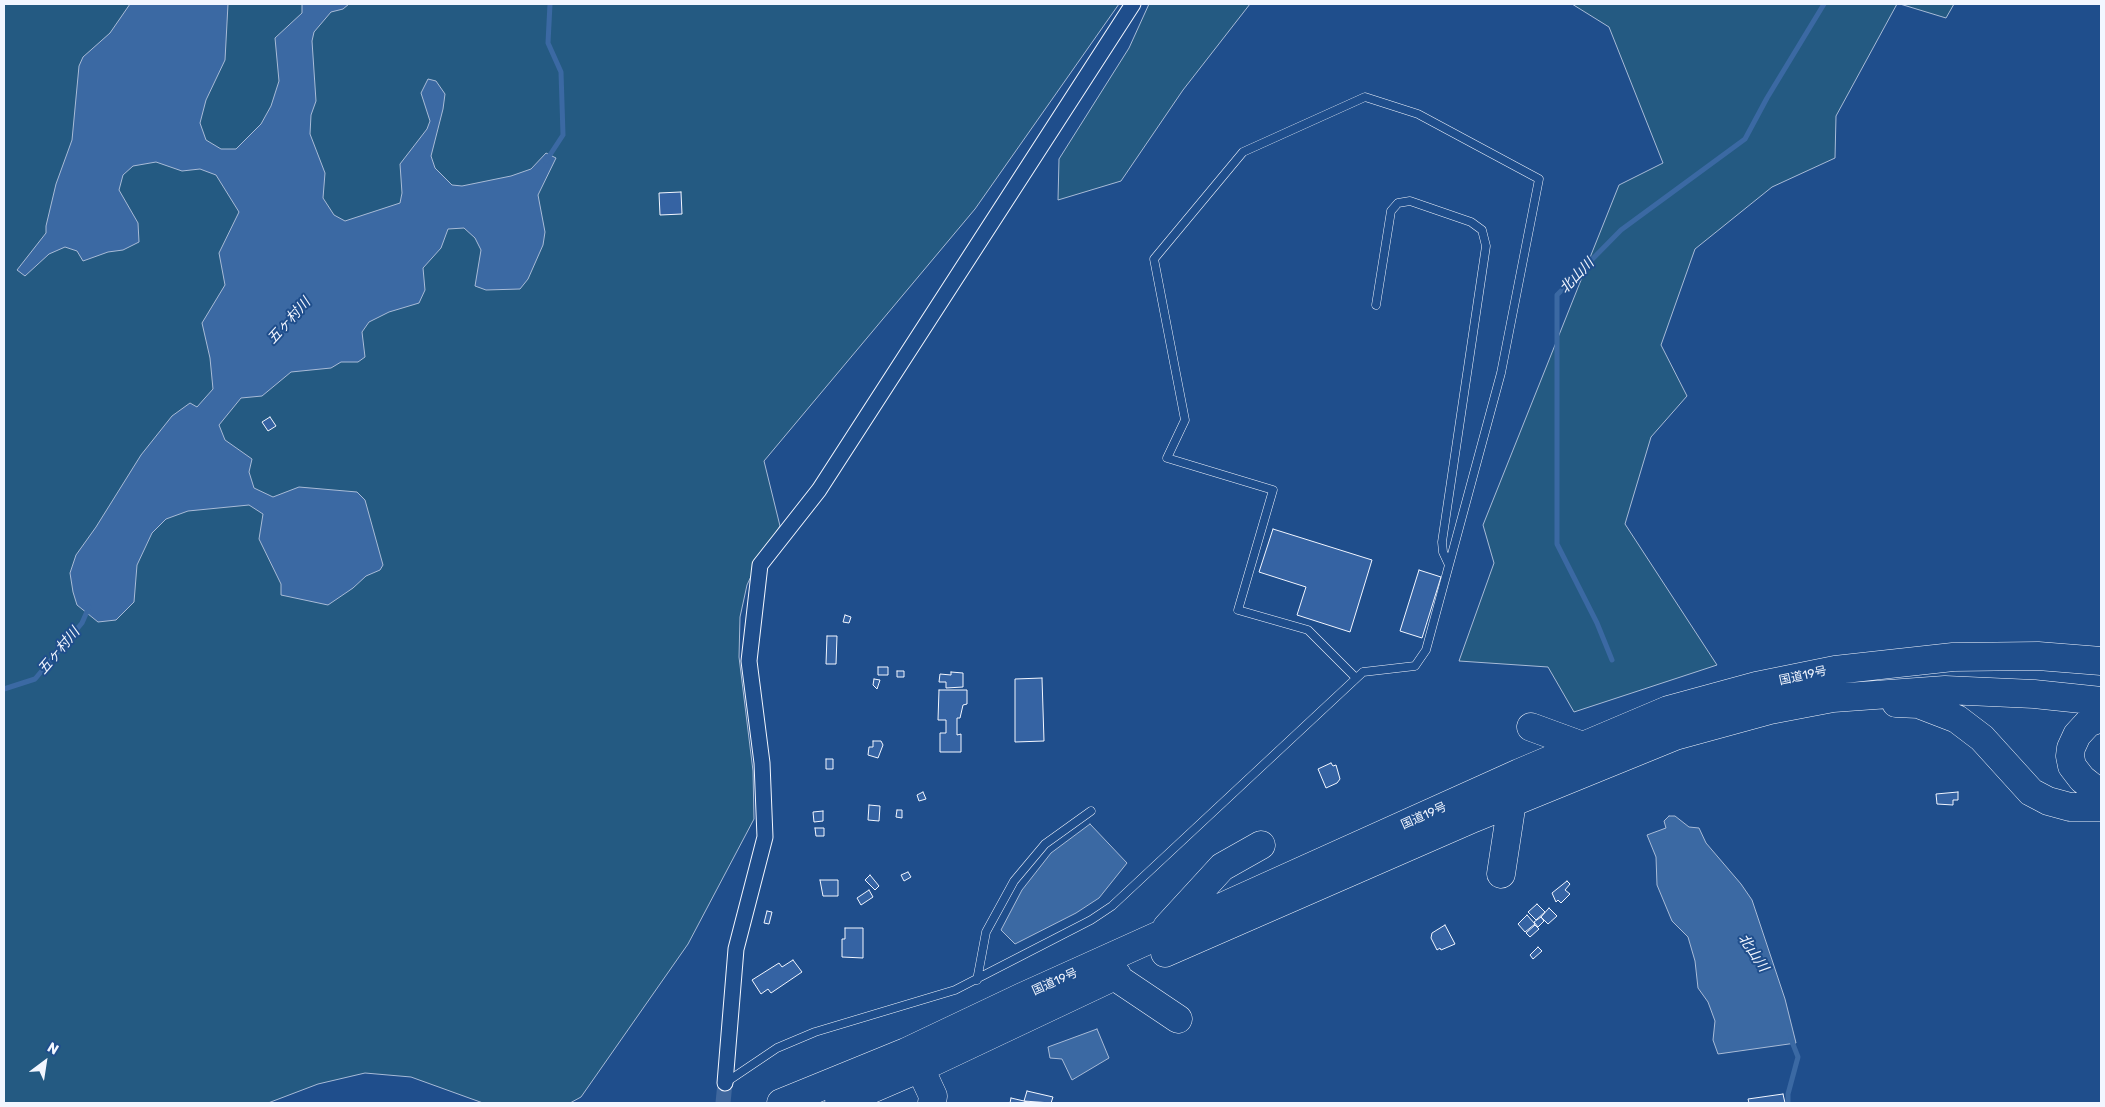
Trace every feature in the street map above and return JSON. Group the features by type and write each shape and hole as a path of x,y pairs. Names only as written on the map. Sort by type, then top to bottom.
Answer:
{"highway":[{"name":"国道19号","path":"781,1103 906,1052 1160,935 1583,746 1668,710 1756,686 1835,670 1952,657 2038,656 2101,661"},
{"name":"国道19号","path":"839,1103 920,1068 1114,976 1512,802 1676,736 1770,710 1833,698 1945,690 2034,694 2101,701"},
{"path":"1833,698 1918,704 1957,719 1982,738 2031,792 2048,801 2070,807 2101,807"},
{"path":"2101,718 2088,723 2077,735 2071,748 2070,756 2072,766 2082,779 2101,794"},
{"path":"1531,727 1583,746"},
{"path":"1501,874 1512,802"},
{"path":"1160,935 1222,866 1261,846"},
{"path":"1114,976 1178,1019"},
{"path":"920,1068 933,1096 932,1103"}],"street":[{"path":"725,1083 736,949 765,837 762,763 749,661 760,565 819,490 1133,4"}],"lane":[{"path":"725,1083 777,1048 815,1032 955,990 1091,920 1112,906 1363,672 1415,666 1426,650 1501,373 1539,179 1418,114 1365,97 1243,152 1154,259 1185,420 1166,458 1273,490 1238,610 1308,630 1356,678"},
{"path":"1376,305 1391,212 1398,203 1410,201 1471,222 1482,230 1486,246 1442,542 1443,552 1449,564"},
{"path":"977,980 986,932 1014,881 1045,844 1091,811"}],"shaded area":[{"path":"4,4 1119,4 975,209 764,461 780,526 760,557 747,585 740,617 739,657 753,771 754,819 688,944 581,1097 570,1103 483,1103 411,1077 365,1073 318,1084 268,1103 4,1103"},
{"path":"1149,4 1250,4 1183,90 1121,181 1058,200 1059,159 1129,48"},
{"path":"1572,4 1897,4 1836,116 1835,158 1772,187 1695,249 1661,345 1687,396 1651,437 1625,524 1717,665 1574,712 1548,667 1459,661 1494,563 1483,525 1619,185 1663,163 1609,27"},
{"path":"1900,4 1954,4 1946,18"}],"water":[{"path":"130,4 228,4 225,60 206,100 200,123 206,140 221,149 236,149 261,124 271,106 279,81 275,38 302,13 302,4 349,4 343,9 331,12 314,32 312,41 316,101 311,115 310,134 325,173 323,198 334,215 345,221 400,203 402,193 400,164 427,129 430,121 421,93 428,79 436,81 445,94 431,156 435,168 452,185 462,186 511,176 531,169 546,153 556,158 538,195 545,232 543,245 528,279 520,289 486,290 475,286 481,250 475,238 464,228 448,229 441,248 423,268 425,290 419,303 389,312 369,322 362,332 365,357 358,362 341,362 331,368 291,372 262,396 241,398 219,425 225,440 252,459 249,472 254,488 273,497 299,487 357,492 365,500 383,565 380,570 366,576 353,588 328,605 281,595 281,584 259,539 263,514 249,505 188,511 166,519 152,533 137,565 134,602 116,620 98,622 77,605 70,573 76,555 96,527 141,455 172,416 190,403 197,407 213,389 210,358 202,323 225,285 219,253 239,212 216,175 200,169 182,171 156,162 133,166 123,175 119,190 138,223 139,242 123,250 108,252 83,261 77,251 65,247 49,254 25,276 17,270 46,233 56,184 72,140 79,66 83,57 110,33"},
{"path":"1669,816 1675,816 1689,827 1699,828 1706,843 1752,900 1785,999 1796,1043 1718,1054 1713,1040 1715,1021 1708,1002 1698,988 1695,961 1688,937 1672,921 1657,885 1656,857 1647,835 1666,828 1664,821"},
{"path":"1090,824 1127,863 1099,898 1076,913 1015,944 1001,930 1022,890 1051,853"},
{"path":"1097,1029 1109,1058 1072,1080 1062,1059 1050,1058 1048,1047"}],"building":[{"path":"681,192 682,214 660,215 659,193"},
{"path":"270,417 276,426 268,431 262,422"},
{"path":"1273,529 1372,560 1350,632 1297,615 1306,587 1259,572"},
{"path":"1419,570 1441,577 1422,638 1400,631"},
{"path":"845,615 851,617 849,623 843,622"},
{"path":"827,636 837,636 836,664 826,664"},
{"path":"878,667 888,667 888,675 878,675"},
{"path":"897,671 904,671 904,677 897,677"},
{"path":"951,672 963,673 963,687 946,688 946,682 939,682 940,674 951,675"},
{"path":"1042,678 1044,741 1015,742 1015,679"},
{"path":"874,679 880,680 877,689 873,685"},
{"path":"939,690 967,690 967,704 963,705 960,718 957,718 957,735 961,734 961,752 940,752 940,733 946,733 946,720 938,720"},
{"path":"873,741 881,741 883,745 878,758 868,755 869,747 873,747"},
{"path":"826,759 833,759 833,769 826,769"},
{"path":"1331,763 1333,766 1336,765 1340,779 1337,783 1326,788 1318,769"},
{"path":"923,792 926,799 919,801 917,795"},
{"path":"1958,792 1958,800 1953,800 1953,805 1937,804 1936,794"},
{"path":"869,805 880,806 879,821 868,820"},
{"path":"897,810 902,810 902,818 896,817"},
{"path":"823,811 823,821 814,822 813,812"},
{"path":"815,828 824,828 824,836 816,836"},
{"path":"908,872 911,877 904,881 901,875"},
{"path":"870,875 879,886 875,890 865,880"},
{"path":"820,880 838,880 838,896 823,896"},
{"path":"1567,881 1570,884 1565,890 1570,894 1561,903 1558,900 1556,902 1552,893"},
{"path":"869,890 873,897 861,905 857,898"},
{"path":"1537,904 1545,912 1536,920 1528,912"},
{"path":"1549,908 1557,916 1548,924 1541,917"},
{"path":"767,911 772,912 769,924 764,923"},
{"path":"1527,915 1535,924 1525,932 1518,924"},
{"path":"1541,917 1544,921 1538,927 1534,922"},
{"path":"1445,925 1455,944 1437,950 1431,938 1432,933"},
{"path":"1535,925 1539,929 1530,937 1526,933"},
{"path":"845,928 863,928 863,958 842,957 842,939 845,939"},
{"path":"1538,947 1542,951 1533,959 1530,955"},
{"path":"793,960 802,972 771,993 768,989 761,994 752,980 779,963 782,967"},
{"path":"1027,1091 1053,1097 1051,1103 1024,1101"},
{"path":"1783,1094 1785,1103 1749,1103 1748,1099"},
{"path":"1011,1098 1024,1101 1031,1103 1010,1103"}],"waterway":[{"name":"五ヶ村川","path":"546,161 563,135 561,72 548,43 550,4"},
{"name":"北山川","path":"1612,660 1597,623 1557,544 1557,295 1621,230 1745,139 1767,98 1824,4"},
{"name":"五ヶ村川","path":"4,689 35,679 82,623 89,607"},
{"name":"北山川","path":"1788,1103 1788,1094 1798,1057 1791,1039"}],"tunnel":[{"path":"723,1103 725,1083"}]}
